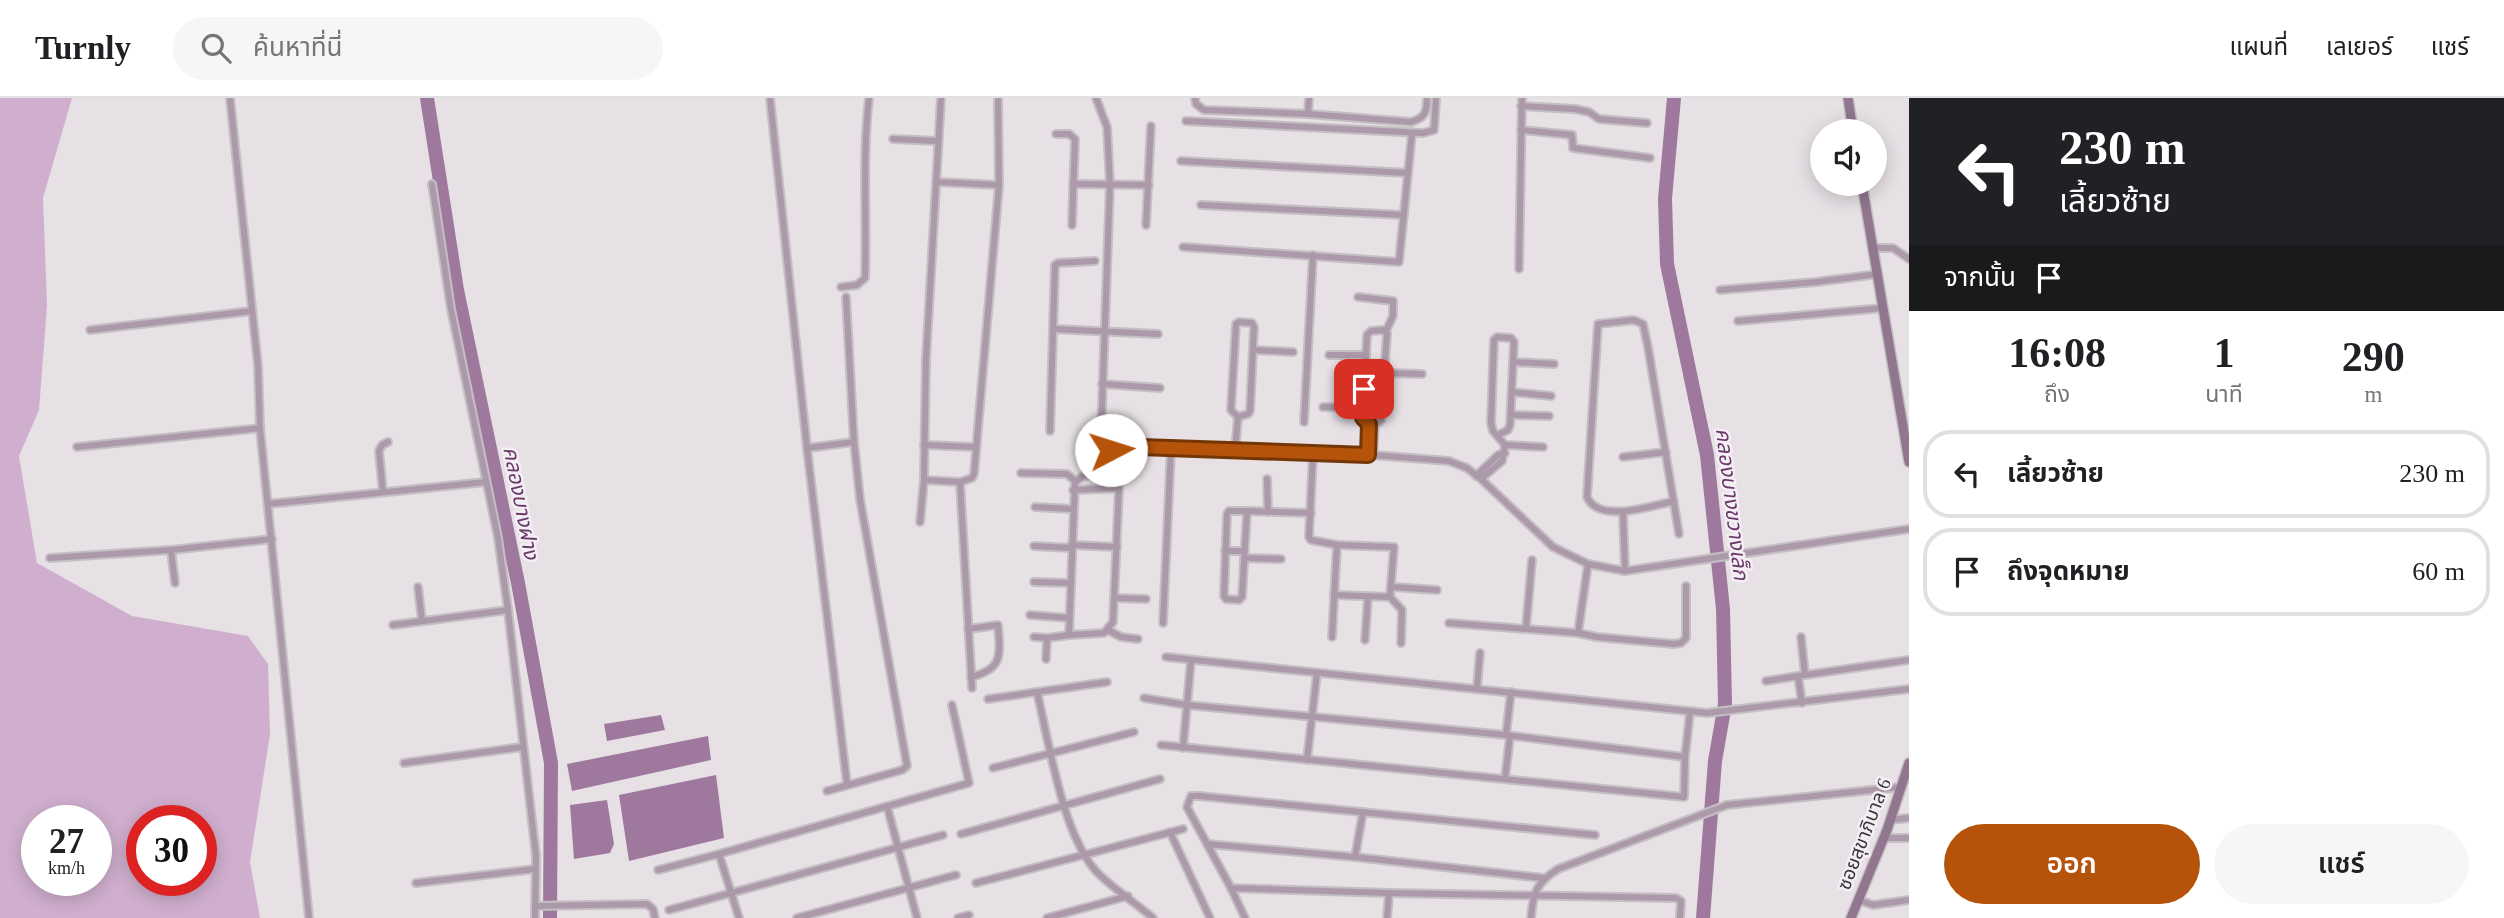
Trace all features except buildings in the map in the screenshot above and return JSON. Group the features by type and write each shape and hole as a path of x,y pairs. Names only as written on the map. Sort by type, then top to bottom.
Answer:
{"street":[{"path":"230,98 309,918"},
{"path":"770,98 807,448 847,784"},
{"path":"841,288 858,285 865,278 863,177 869,98"},
{"path":"920,522 941,98"},
{"path":"924,480 960,482 972,478 974,474 999,185 998,98"},
{"path":"1096,98 1107,127 1110,184 1101,435"},
{"path":"1195,98 1196,104 1204,110 1411,122 1422,119 1427,111 1427,98"},
{"path":"1308,114 1309,98"},
{"path":"1186,121 1423,133 1434,130 1436,98"},
{"path":"1848,98 1851,119"},
{"path":"1519,269 1521,102 1589,112 1599,119 1647,123"},
{"path":"1146,225 1151,126"},
{"path":"1521,130 1572,135 1573,148 1650,158"},
{"path":"1183,247 1312,255 1392,264 1399,262 1412,133"},
{"path":"1056,134 1069,134 1075,139 1072,225"},
{"path":"893,139 937,141"},
{"path":"1181,161 1408,173"},
{"path":"936,181 999,185"},
{"path":"432,184 452,309 498,538 535,869 535,918"},
{"path":"1073,184 1149,185"},
{"path":"1864,196 1909,462"},
{"path":"1201,205 1404,215"},
{"path":"1874,248 1893,248 1909,259"},
{"path":"1304,422 1312,255"},
{"path":"1049,431 1056,263 1095,261"},
{"path":"1720,290 1878,274"},
{"path":"1816,282 1817,292"},
{"path":"827,791 902,770 907,766 866,541 854,442 846,297"},
{"path":"1358,297 1394,302 1393,316 1386,331 1381,420 1372,423 1364,421 1369,332 1386,331"},
{"path":"1738,321 1883,308"},
{"path":"90,330 252,311"},
{"path":"1674,501 1623,513 1590,503 1587,496 1598,324 1634,320 1643,324 1674,501 1679,534"},
{"path":"1237,322 1254,324 1250,411 1238,417 1231,410 1237,322"},
{"path":"1054,329 1158,334"},
{"path":"1478,477 1502,461 1505,449 1491,423 1495,337 1513,340 1514,362 1508,430 1498,435"},
{"path":"1253,350 1293,352"},
{"path":"1329,355 1366,355"},
{"path":"1514,362 1554,364"},
{"path":"1384,373 1422,374"},
{"path":"1102,384 1160,388"},
{"path":"1512,392 1551,396"},
{"path":"1323,407 1364,408"},
{"path":"1511,415 1549,416"},
{"path":"1235,451 1238,417"},
{"path":"1371,455 1372,423"},
{"path":"77,447 260,428"},
{"path":"1101,435 1110,438 1112,446 1109,453 1104,455 1096,453 1092,447 1095,438 1101,435"},
{"path":"383,492 379,451 382,445 388,442"},
{"path":"807,448 854,442"},
{"path":"924,445 976,447"},
{"path":"1112,446 1371,455 1449,461 1467,468 1478,477 1553,547 1588,564 1626,571 1909,529"},
{"path":"1505,449 1543,447"},
{"path":"1163,623 1171,448"},
{"path":"1623,457 1665,453"},
{"path":"1313,454 1311,540 1336,544 1391,545 1394,550 1390,597"},
{"path":"1034,637 1098,634 1108,630 1113,622 1119,488 1115,479 1106,472 1104,455"},
{"path":"1069,635 1075,481 1083,476 1106,472"},
{"path":"1021,473 1067,474 1075,481"},
{"path":"1267,479 1268,512"},
{"path":"268,504 486,482"},
{"path":"960,482 972,688"},
{"path":"1073,490 1119,488"},
{"path":"1035,507 1072,509"},
{"path":"1247,511 1242,597 1239,600 1226,600 1227,512 1247,511 1311,513"},
{"path":"1623,513 1626,571"},
{"path":"50,558 171,550 272,539"},
{"path":"1332,637 1336,544"},
{"path":"1034,546 1117,547"},
{"path":"171,550 175,583"},
{"path":"1226,551 1281,559"},
{"path":"1526,628 1532,560"},
{"path":"1578,633 1588,564"},
{"path":"1034,582 1070,583"},
{"path":"1449,622 1681,643 1686,638 1686,586"},
{"path":"418,587 422,621"},
{"path":"1392,587 1437,590"},
{"path":"1334,595 1390,597 1402,610 1401,643"},
{"path":"1365,640 1368,597"},
{"path":"1115,598 1146,599"},
{"path":"393,625 508,610"},
{"path":"1030,615 1069,618"},
{"path":"968,629 998,625 1000,656 990,669 971,677"},
{"path":"1108,630 1121,637 1138,639"},
{"path":"1801,637 1802,703"},
{"path":"1046,659 1047,638"},
{"path":"1477,688 1480,653"},
{"path":"1166,657 1707,713 1909,689"},
{"path":"1766,681 1909,660"},
{"path":"1183,748 1191,661"},
{"path":"1307,760 1317,673"},
{"path":"988,699 1107,682"},
{"path":"1037,692 1064,806 1085,854 1096,870 1153,918"},
{"path":"1505,779 1511,692"},
{"path":"1144,698 1187,705 1508,735 1685,757"},
{"path":"658,870 969,783 952,705"},
{"path":"1161,745 1684,797 1690,712"},
{"path":"993,768 1134,732"},
{"path":"404,763 522,747"},
{"name":"ซอยสุขาภิบาล 6","path":"1851,918 1884,838 1909,762"},
{"path":"961,834 1160,779"},
{"path":"1531,918 1533,896 1543,878 1569,864 1694,816 1727,805 1902,788"},
{"path":"1245,918 1187,807 1191,796 1595,835"},
{"path":"887,806 917,918"},
{"path":"1355,857 1363,812"},
{"path":"1890,820 1909,818"},
{"path":"976,883 1183,829"},
{"path":"1170,832 1210,918"},
{"path":"668,910 943,835"},
{"path":"1884,838 1909,838"},
{"path":"1207,844 1543,878"},
{"path":"719,854 739,918"},
{"path":"416,883 535,869"},
{"path":"797,918 956,875"},
{"path":"1231,888 1676,898 1681,901 1680,918"},
{"path":"1387,918 1389,893"},
{"path":"1047,918 1128,896"},
{"path":"1859,900 1873,905 1909,900"},
{"path":"535,906 647,904 653,909 655,918"},
{"path":"958,918 969,915"}],"shaded area":[{"path":"0,98 72,98 43,198 47,305 39,410 19,456 37,563 132,616 248,636 268,664 270,734 250,862 260,918 0,918"},
{"path":"661,715 665,730 607,741 604,724"},
{"path":"708,736 711,760 572,791 567,764"},
{"path":"716,775 724,838 629,861 619,795"},
{"path":"607,800 614,844 610,853 574,859 570,805"}],"waterway":[{"name":"คลองบางฝาง","path":"427,98 457,290 518,583 551,763 550,918"},
{"name":"คลองบางขวางเล็ก","path":"1674,98 1665,199 1667,264 1707,455 1723,609 1725,704 1715,761 1703,918"}],"route":[{"path":"1111,450 1112,446 1368,455 1369,424 1363,418 1364,389"}]}
